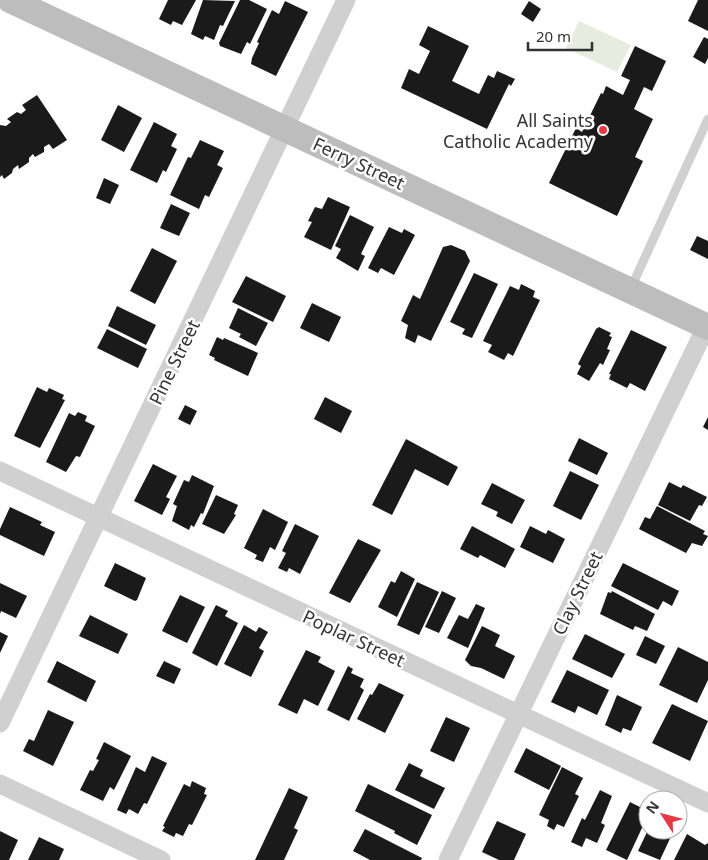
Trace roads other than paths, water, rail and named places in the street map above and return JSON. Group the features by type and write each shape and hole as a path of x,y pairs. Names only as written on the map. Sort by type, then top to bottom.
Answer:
{"main road":[{"name":"Ferry Street","path":"10,0 707,327"}],"street":[{"name":"Pine Street","path":"0,723 287,129 346,0"},
{"name":"Clay Street","path":"448,860 707,327"},
{"name":"Poplar Street","path":"0,471 708,803"},
{"path":"0,784 161,860"}],"lane":[{"path":"630,290 708,118"}],"place":[{"name":"All Saints Catholic Academy","path":"603,130"}]}
